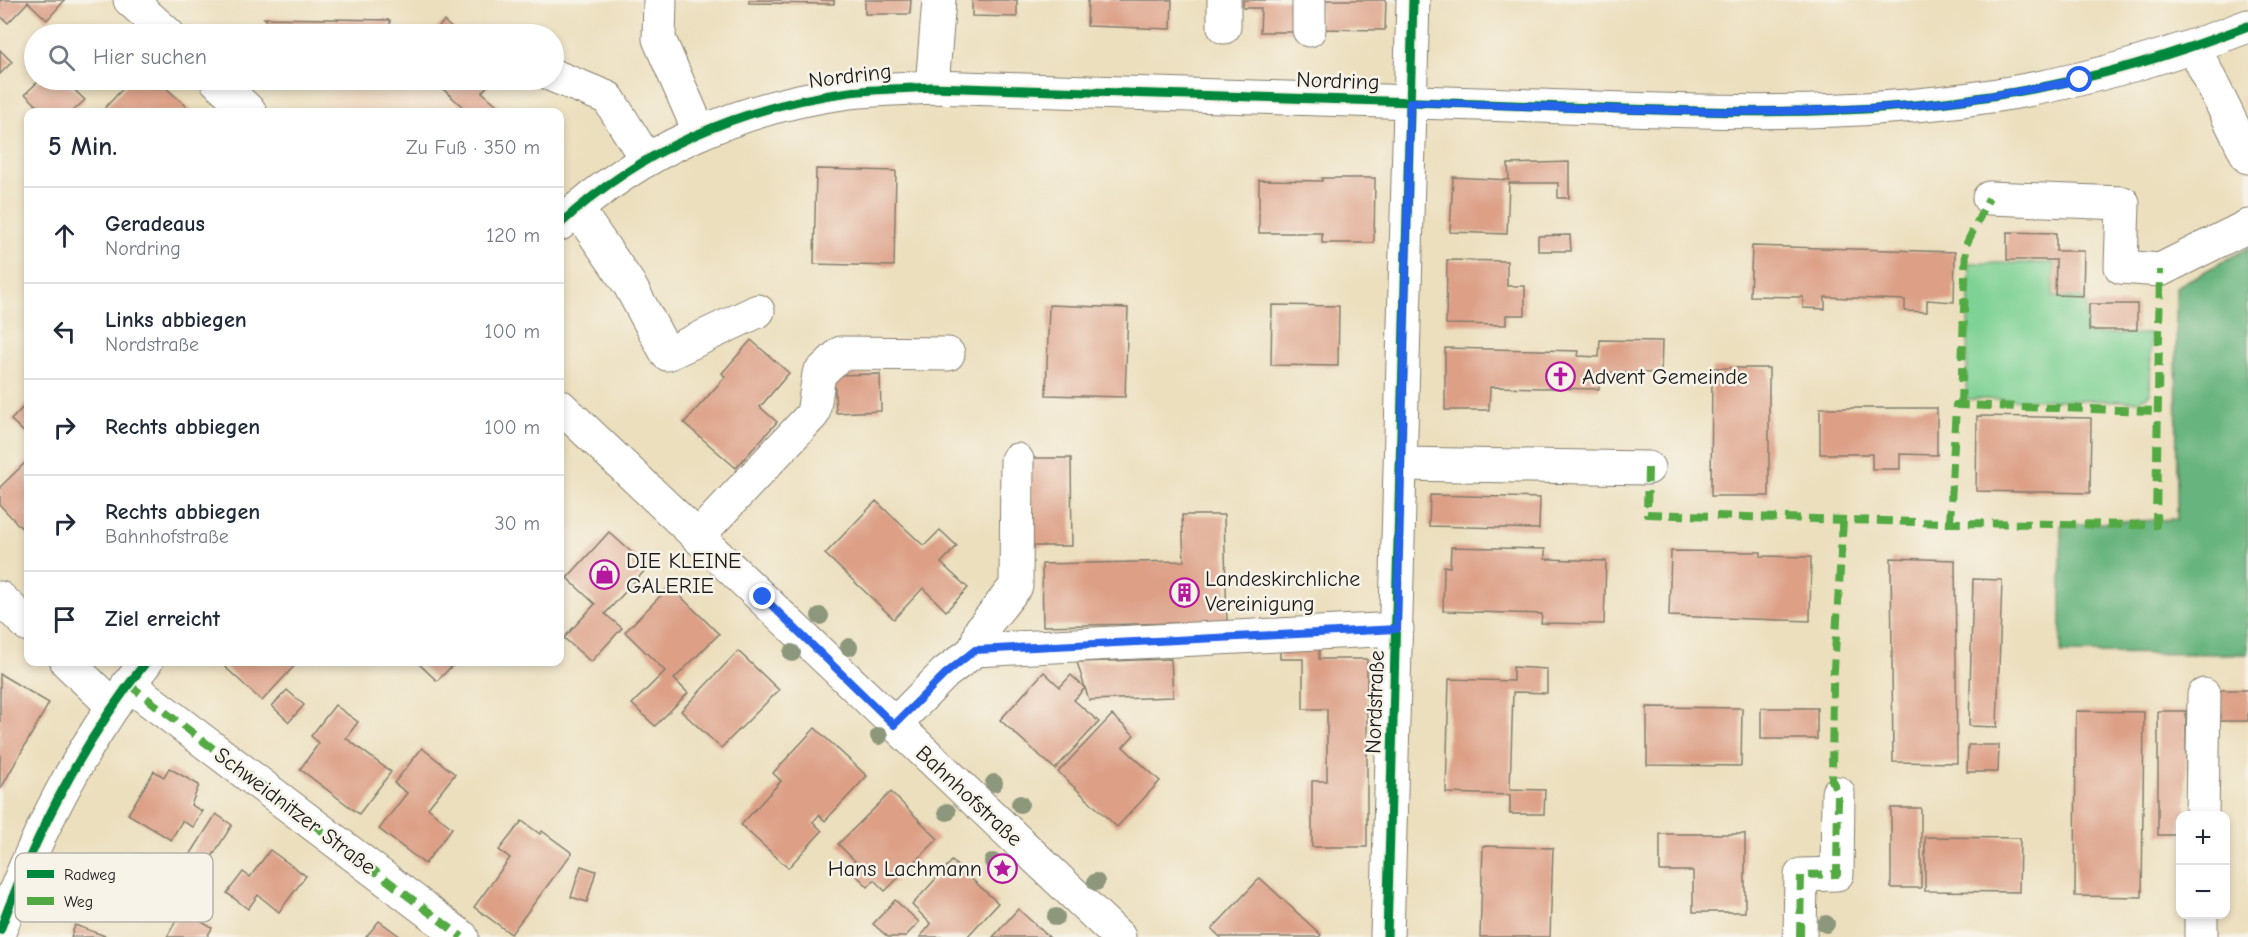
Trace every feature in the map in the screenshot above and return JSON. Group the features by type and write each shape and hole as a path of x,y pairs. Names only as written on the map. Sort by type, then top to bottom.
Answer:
{"street":[{"path":"130,0 157,24"},
{"path":"660,0 659,39 699,131"},
{"path":"932,87 939,0"},
{"name":"Nordstraße","path":"1387,937 1402,464 1413,0"},
{"name":"Nordring","path":"568,216 646,159 699,131 770,106 850,92 932,87 1761,112 1905,106 1991,96 2080,80 2194,46 2248,26"},
{"path":"2194,46 2248,157"},
{"path":"564,80 608,98 646,159"},
{"path":"227,90 246,108"},
{"path":"1989,198 2123,202 2121,267 2160,270 2248,226"},
{"path":"568,216 629,284 668,354 758,310"},
{"path":"698,536 813,414 819,374 841,352 948,354"},
{"name":"Bahnhofstraße","path":"564,410 1119,937"},
{"path":"894,725 945,674 975,650 981,630 1016,586 1017,460"},
{"path":"1402,464 1648,468"},
{"path":"0,598 24,621"},
{"path":"975,650 1397,629"},
{"name":"Schweidnitzer Straße","path":"78,666 129,684 462,937"},
{"path":"33,853 62,791 129,684"},
{"path":"2202,811 2204,695"},
{"path":"1800,937 1801,875 1837,874 1838,793"},
{"path":"0,930 15,891"},
{"path":"2201,919 2201,937"}],"shaded area":[{"path":"333,90 484,90 482,92 500,108 314,108"},
{"path":"2248,92 2248,121 2238,96"}],"green space":[{"path":"2248,248 2248,654 2061,653 2061,525 2177,519 2176,287"},
{"path":"1970,263 2054,263 2053,297 2082,298 2087,305 2086,334 2151,334 2150,394 2138,401 1966,399"}],"building":[{"path":"0,0 65,0 47,20 28,2 8,23 0,16"},
{"path":"749,0 834,0 834,4 749,3"},
{"path":"865,0 911,0 910,14 865,14"},
{"path":"972,0 1017,0 1017,17 972,16"},
{"path":"1088,0 1172,0 1171,29 1087,26"},
{"path":"1243,0 1294,0 1294,32 1260,32 1261,8 1243,8"},
{"path":"1320,0 1386,0 1385,30 1319,29"},
{"path":"264,18 390,20 390,24 270,24"},
{"path":"0,50 12,62 0,74"},
{"path":"29,90 74,90 85,100 76,108 40,108 25,94"},
{"path":"122,90 168,90 188,108 105,108"},
{"path":"444,90 484,90 482,92 500,108 464,108"},
{"path":"1569,162 1569,198 1558,198 1558,183 1509,183 1507,234 1450,232 1453,177 1509,180 1508,164"},
{"path":"816,169 896,171 894,266 814,264"},
{"path":"1322,178 1375,178 1374,243 1322,243 1322,233 1259,233 1259,180 1322,181"},
{"path":"2007,232 2056,233 2056,251 2084,251 2083,296 2055,295 2056,260 2007,260"},
{"path":"1570,235 1571,251 1538,251 1538,236"},
{"path":"1752,246 1955,252 1954,302 1927,300 1927,312 1905,311 1905,300 1825,297 1825,309 1803,308 1803,297 1750,296"},
{"path":"1447,260 1507,261 1507,286 1525,286 1525,315 1506,315 1506,325 1446,324"},
{"path":"2089,304 2137,304 2137,330 2089,330"},
{"path":"1049,305 1128,308 1125,397 1046,395"},
{"path":"1272,305 1339,306 1338,366 1271,365"},
{"path":"751,340 789,373 760,407 777,422 736,468 684,423 725,377 722,373"},
{"path":"1600,340 1662,341 1661,373 1599,372 1599,389 1490,387 1489,410 1445,410 1445,348 1579,351 1578,356 1599,357"},
{"path":"1712,368 1769,368 1769,496 1711,496"},
{"path":"880,374 881,411 836,413 834,375"},
{"path":"24,406 24,432 11,420"},
{"path":"1820,408 1937,408 1937,455 1900,454 1900,469 1872,469 1872,454 1820,454"},
{"path":"1977,416 2091,418 2090,493 1976,491"},
{"path":"1030,458 1071,458 1072,546 1031,546"},
{"path":"24,464 24,531 0,505 0,487"},
{"path":"1430,495 1540,498 1539,529 1429,526"},
{"path":"876,501 924,546 940,530 957,546 941,563 968,588 946,611 923,588 894,619 825,554"},
{"path":"1182,515 1224,515 1227,622 1043,626 1042,564 1184,561"},
{"path":"609,532 648,567 605,614 622,628 591,662 564,638 595,604 567,578"},
{"path":"1451,547 1545,549 1545,559 1606,561 1604,624 1541,623 1542,614 1443,611 1444,566 1450,567"},
{"path":"1671,551 1761,552 1761,556 1811,557 1810,621 1669,616"},
{"path":"1891,558 1955,560 1957,763 1893,762"},
{"path":"1973,579 2002,580 1997,727 1969,726"},
{"path":"670,586 719,634 674,679 688,693 655,726 632,704 665,671 625,632"},
{"path":"1280,641 1319,641 1319,659 1367,659 1367,847 1312,847 1312,781 1327,781 1327,709 1303,709 1303,659 1280,659"},
{"path":"738,651 779,690 721,748 681,711"},
{"path":"1171,659 1173,697 1089,700 1077,662"},
{"path":"224,666 294,666 262,701"},
{"path":"421,666 452,666 437,681"},
{"path":"1513,667 1547,669 1547,693 1513,692 1510,789 1545,790 1544,814 1510,814 1510,795 1446,793 1449,679 1513,681"},
{"path":"1044,672 1060,687 1071,675 1085,688 1074,700 1099,722 1055,769 1000,720"},
{"path":"0,674 49,703 0,790"},
{"path":"287,690 304,705 289,722 272,706"},
{"path":"2217,690 2248,690 2248,721 2217,721"},
{"path":"335,705 358,722 346,738 391,772 359,814 300,769 319,743 311,736"},
{"path":"1647,707 1742,708 1741,766 1647,765"},
{"path":"1761,708 1817,708 1817,739 1761,739"},
{"path":"2076,711 2144,712 2142,897 2075,896"},
{"path":"2158,711 2186,711 2186,811 2176,811 2176,835 2158,835"},
{"path":"1112,715 1134,735 1123,747 1160,781 1117,827 1058,772"},
{"path":"815,728 867,776 825,821 819,815 813,822 822,831 788,868 741,825 781,781 773,773"},
{"path":"1968,745 1999,745 1998,772 1967,772"},
{"path":"422,748 455,774 428,808 452,828 425,864 379,829 407,793 394,783"},
{"path":"169,768 199,785 191,805 202,811 193,827 182,821 171,840 128,814 154,771 164,777"},
{"path":"891,792 938,839 885,891 874,880 868,887 851,870 858,864 838,844"},
{"path":"1891,808 1921,808 1921,888 1891,888"},
{"path":"216,814 232,825 213,855 213,853 191,853"},
{"path":"522,821 540,834 542,831 572,853 511,934 474,907 510,858 499,850"},
{"path":"1660,834 1745,834 1745,912 1693,912 1693,871 1660,871"},
{"path":"1925,837 2020,838 2019,892 1925,891"},
{"path":"1483,846 1553,848 1550,937 1480,937"},
{"path":"270,850 306,876 279,912 258,895 248,909 227,893 243,872 250,877"},
{"path":"952,861 998,903 967,937 920,937 931,924 912,905"},
{"path":"581,866 596,871 587,902 571,897"},
{"path":"1260,878 1321,935 1319,937 1220,937 1212,929"},
{"path":"895,900 919,922 905,937 888,937 873,924"},
{"path":"1018,909 1049,937 993,937"},
{"path":"379,921 401,937 366,937"},
{"path":"175,922 202,922 212,928 207,937 167,937"},
{"path":"75,925 108,937 71,937"}],"marked path":[{"path":"1961,405 1966,245 1989,198"},
{"path":"1648,468 1647,514 1950,523 2156,525 2160,270"},
{"path":"1950,523 1956,405 2157,411"},
{"path":"1800,937 1801,875 1837,874 1838,793 1832,780 1833,686 1843,520"},
{"path":"128,684 462,937"}],"cycle path":[{"path":"1387,937 1413,0"},
{"path":"564,221 624,174 658,153 694,136 731,120 770,108 850,92 932,87 1671,111 1864,109 1991,96 2090,77 2185,49 2248,26"},
{"path":"32,853 62,790 81,757 123,692 143,666"},
{"path":"0,930 15,893"}],"place":[{"name":"Advent Gemeinde","path":"1561,377"},
{"name":"DIE KLEINE GALERIE","path":"605,574"},
{"name":"Landeskirchliche Vereinigung","path":"1184,592"},
{"name":"Hans Lachmann","path":"1003,869"}],"route":[{"path":"763,597 894,725 945,674 975,650 1397,629 1410,102 1761,112 1905,106 1991,96 2080,80"}]}
